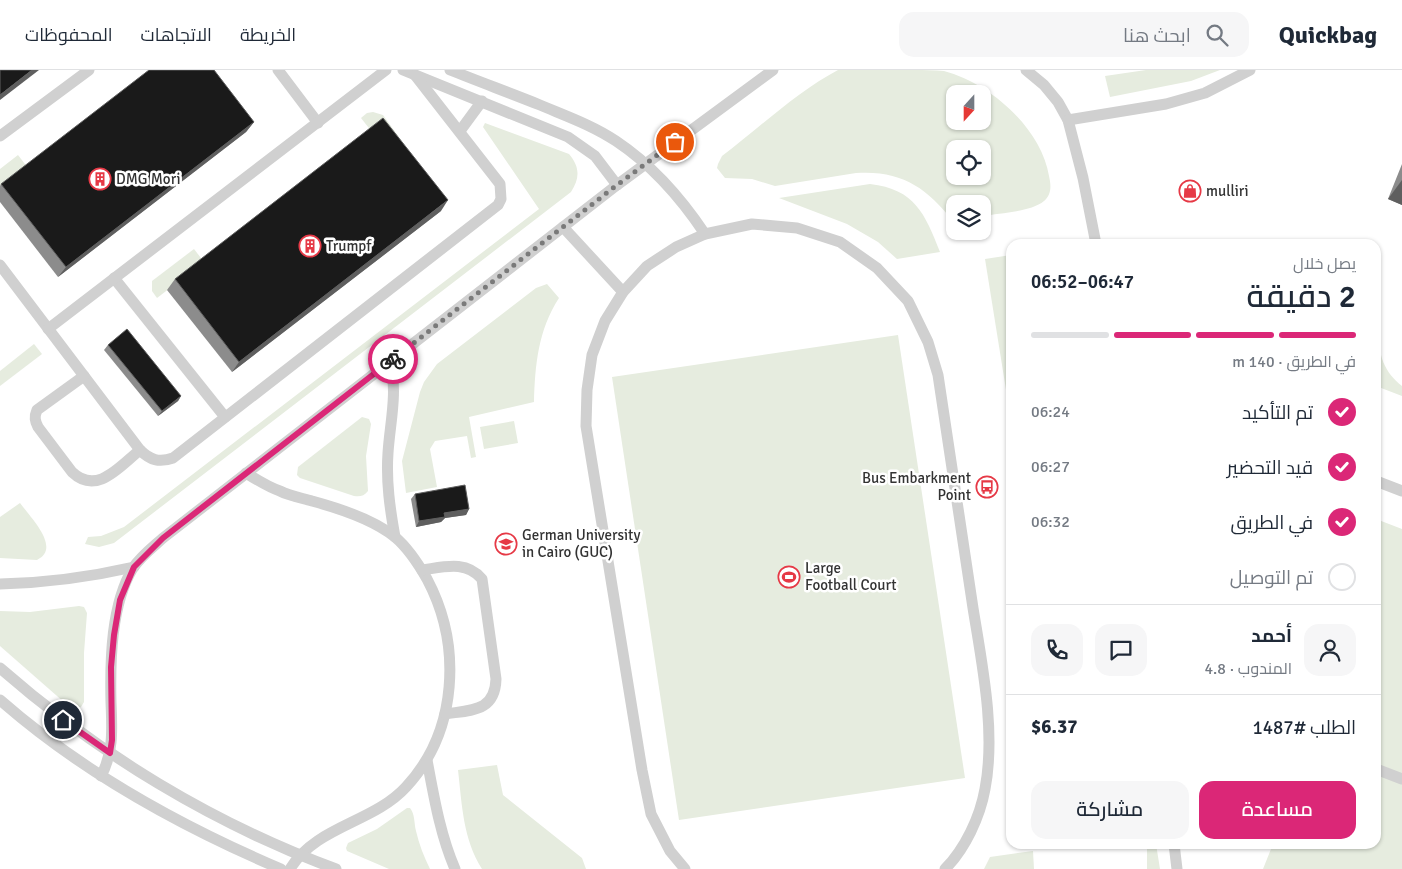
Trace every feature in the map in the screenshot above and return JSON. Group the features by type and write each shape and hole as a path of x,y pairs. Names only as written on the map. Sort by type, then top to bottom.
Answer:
{"lane":[{"path":"0,136 89,70"},
{"path":"278,70 318,123"},
{"path":"48,329 386,70"},
{"path":"403,70 575,142 595,156 617,185"},
{"path":"450,70 591,127 616,141 645,164 678,197 705,234"},
{"path":"101,776 110,753 112,740 111,667 114,635 120,600 134,567 163,538 390,361 617,185 773,70"},
{"path":"1026,70 1044,85 1058,102 1068,120 1083,178 1095,239"},
{"path":"1068,120 1166,104 1205,93 1250,70"},
{"path":"0,265 140,450 147,457 156,461 173,458 498,206 501,199 500,184 415,75"},
{"path":"460,131 482,102"},
{"path":"686,869 670,851 651,814 642,770 586,426 587,390 592,355 605,321 623,292 647,266 676,247 705,234 752,224 797,228 840,242 877,268 908,301 928,342 938,375 986,692 989,748 985,789 973,828 945,869"},
{"path":"563,227 623,292"},
{"path":"114,278 225,418"},
{"path":"390,361 394,375 394,394 388,454 388,490 395,537"},
{"path":"84,376 37,410 35,415 35,422 38,427 72,472 78,478 95,482 103,479 140,450"},
{"path":"246,473 280,492 330,506 355,516 395,537 410,553 434,592 443,615 448,640 450,673 445,714 427,760 406,788 391,801 375,812 326,835 300,854 290,869"},
{"path":"1381,483 1402,491"},
{"path":"422,570 464,566 473,570 482,579 496,688 492,698 478,710 445,714"},
{"path":"0,584 76,578 106,574 134,567"},
{"path":"0,668 77,730 164,787 210,812 336,869"},
{"path":"0,700 46,737 101,776 164,814 281,869"},
{"path":"427,760 438,819 444,841 456,869"},
{"path":"1381,771 1402,779"},
{"path":"1175,849 1177,869"}],"shaded area":[{"path":"838,70 933,70 944,71 961,77 977,85 946,85 946,130 991,130 991,94 1011,110 1036,141 1044,158 1049,176 1050,192 1044,201 1031,208 991,215 991,195 946,195 946,213 922,190 911,183 886,174 856,173 775,186 752,179 725,178 717,168 722,156 808,88"},
{"path":"1146,70 1220,70 1191,81 1110,97 1105,76"},
{"path":"373,112 383,115 406,147 396,154 372,132 361,118 367,113"},
{"path":"485,123 569,154 575,163 578,173 571,192 114,543 99,547 85,544 88,537 101,536 124,527 539,209 483,127"},
{"path":"18,155 28,168 0,190 0,169"},
{"path":"870,184 898,191 908,198 923,215 940,252 897,259 878,242 847,224 779,198"},
{"path":"194,249 204,262 157,298 152,291 152,281"},
{"path":"1006,256 1006,390 985,259"},
{"path":"547,284 559,298 542,335 535,375 534,402 469,417 476,457 471,458 467,436 435,441 430,449 437,487 406,493 402,461 424,382 437,364 536,288"},
{"name":"Large Football Court","path":"898,335 965,778 679,820 612,377"},
{"path":"34,344 42,354 0,386 0,371"},
{"path":"1381,355 1391,375 1402,386 1402,396 1381,388"},
{"path":"362,417 369,419 371,424 366,456 368,491 366,493 362,496 354,496 300,478 297,475 298,467"},
{"path":"514,421 518,443 484,449 480,427"},
{"path":"20,503 42,532 45,540 46,548 44,555 37,560 0,558 0,517"},
{"path":"1381,521 1402,529 1402,869 1263,869 1271,849 1381,849"},
{"path":"84,607 87,613 84,653 84,702 81,707 73,710 0,646 0,611 30,612"},
{"path":"497,765 503,795 582,858 586,869 482,869 467,834 458,770"},
{"path":"407,808 410,808 413,813 419,841 430,869 389,869 347,851 348,843 377,829"},
{"path":"1147,849 1157,849 1160,869 1147,869"},
{"path":"1033,851 1034,869 984,869 990,857"}],"building":[{"path":"0,70 32,70 0,95"},
{"name":"DMG Mori","path":"149,70 214,70 254,122 66,267 1,184"},
{"name":"Trumpf","path":"383,118 448,200 239,362 175,279"},
{"path":"127,329 181,396 162,411 108,345"},
{"path":"465,485 469,509 444,513 445,517 419,521 415,494"}],"way so far":[{"path":"393,359 675,142"}],"place":[{"name":"DMG Mori","path":"100,179"},
{"name":"mulliri","path":"1190,191"},
{"name":"Trumpf","path":"310,246"},
{"name":"Bus Embarkment Point","path":"987,487"},
{"name":"German University in Cairo (GUC)","path":"506,544"},
{"name":"Large Football Court","path":"789,577"}],"route":[{"path":"63,720 110,753 112,740 111,667 114,635 120,600 134,567 163,538 393,359"}]}
